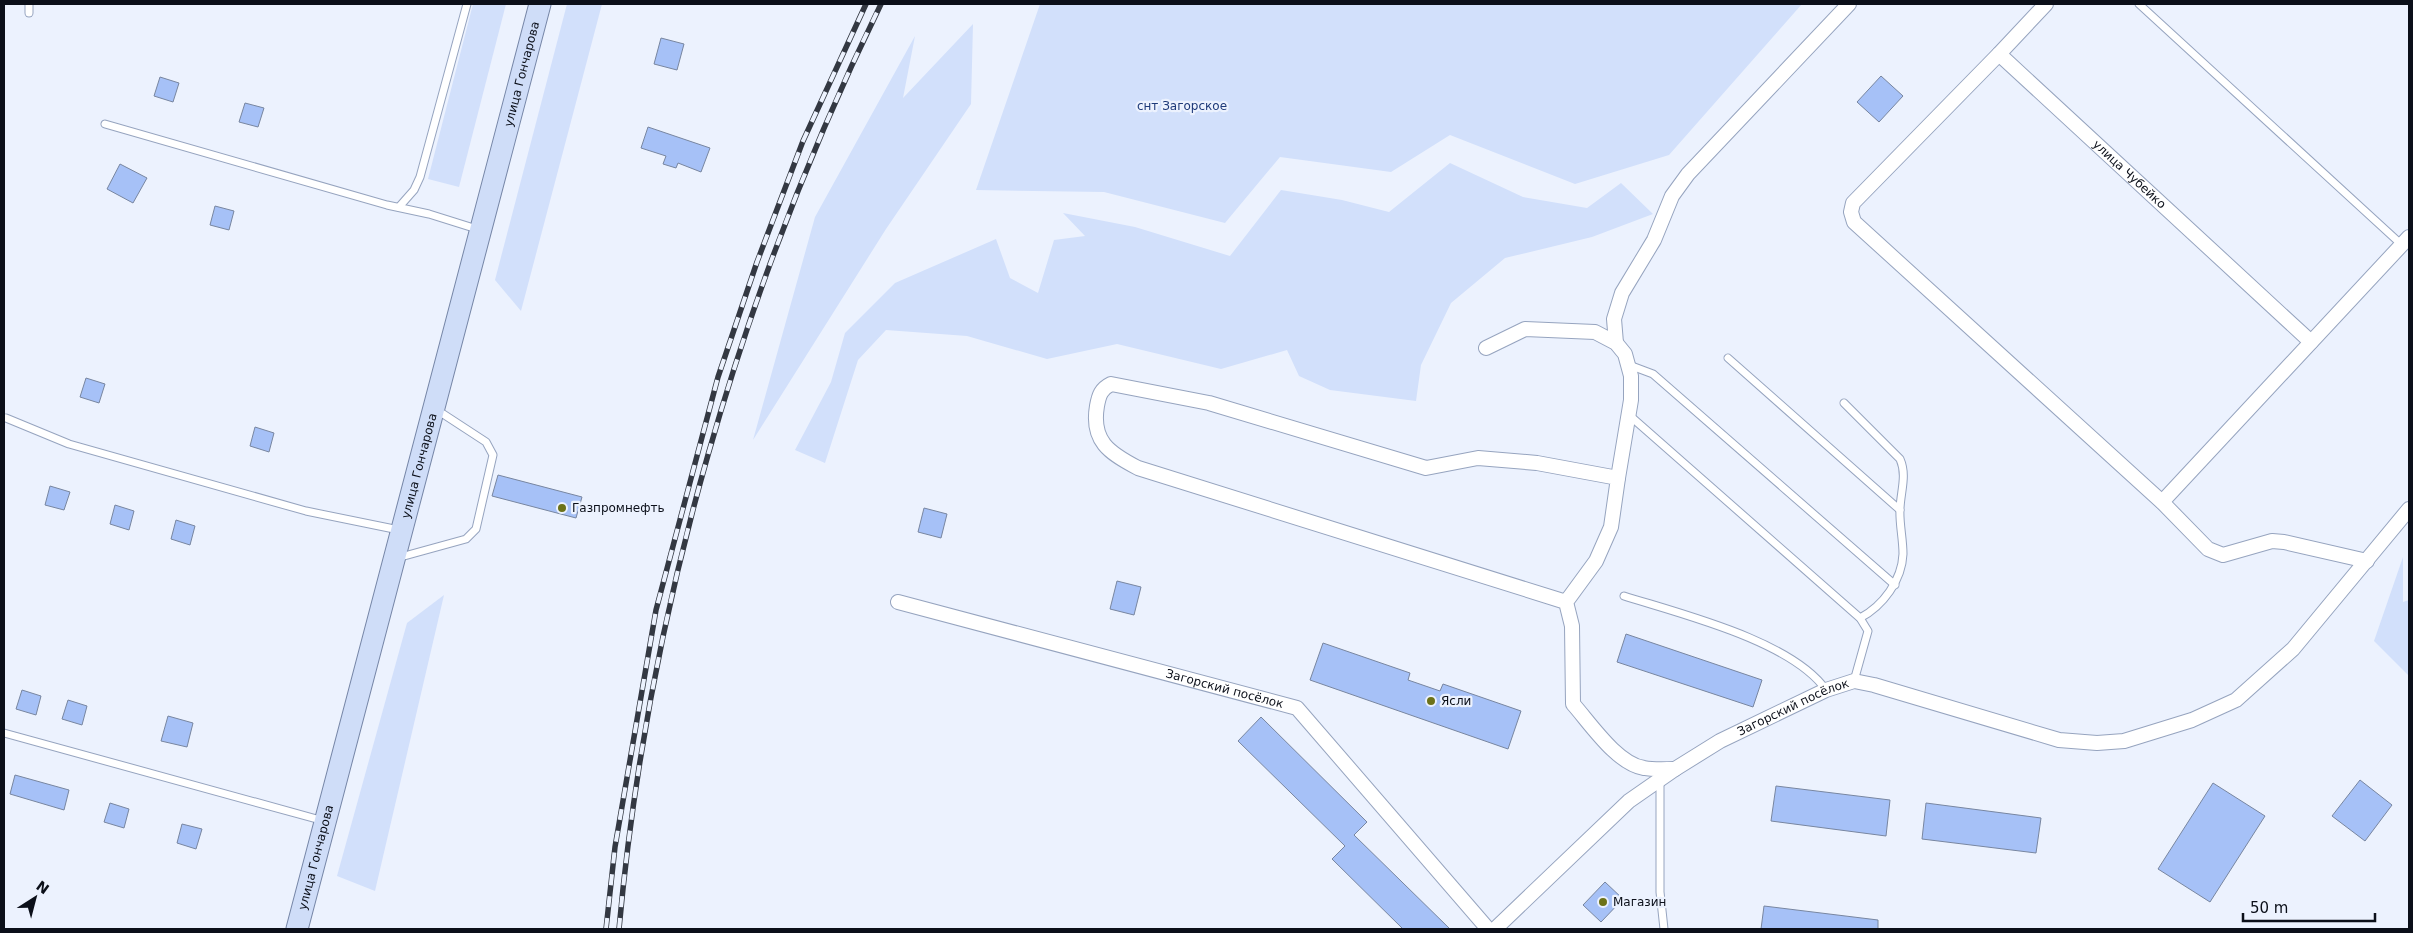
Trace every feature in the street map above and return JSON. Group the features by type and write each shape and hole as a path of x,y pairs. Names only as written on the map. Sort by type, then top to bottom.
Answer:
{"main road":[{"name":"улица Гончарова","path":"297,929 401,531 436,409 540,4"}],"street":[{"path":"1616,342 1614,319 1622,293 1654,240 1672,196 1688,174 1849,4"},
{"path":"2046,4 2000,54 1853,203 1851,212 1854,222 1868,237 2162,502 2208,549 2223,555 2258,544 2278,542 2299,544 2366,560"},
{"name":"улица Чубейко","path":"2000,54 2311,342"},
{"path":"2162,502 2406,241"},
{"path":"1486,348 1525,329 1595,332 1616,342 1625,354 1631,376 1629,415 1611,527 1596,561 1566,602"},
{"path":"1566,602 1138,468 1117,457 1103,444 1095,427 1099,395 1104,388 1111,384 1209,403 1426,468 1478,458 1537,462 1618,478"},
{"name":"Загорский посёлок","path":"1495,929 1629,801 1675,769 1720,741 1826,690 1854,681 1874,685 2059,740 2097,743 2124,741 2192,720 2236,700 2293,649 2409,509"},
{"name":"Загорский посёлок","path":"898,602 1297,708 1488,929"},
{"path":"1566,602 1572,626 1573,704 1613,749 1628,761 1643,768 1675,769"}],"lane":[{"path":"28,13 29,4"},
{"path":"399,207 414,190 420,177 467,4"},
{"path":"2139,4 2406,241"},
{"path":"105,124 429,214 481,231"},
{"path":"1728,358 1900,510"},
{"path":"1628,365 1653,374 1894,586"},
{"path":"1844,403 1900,459 1905,470 1900,510 1903,556 1894,586 1874,611 1860,618"},
{"path":"395,559 466,540 476,529 493,455 486,442 436,409"},
{"path":"1629,415 1860,618 1868,631 1854,681"},
{"path":"6,418 78,447 306,511 401,531"},
{"path":"1624,596 1740,633 1800,663 1819,679 1826,690"},
{"path":"4,733 326,822"},
{"path":"1660,780 1660,892 1664,929"}],"green space":[{"path":"473,4 506,4 459,187 428,179"},
{"path":"567,4 602,4 521,311 495,280"},
{"name":"снт Загорское","path":"1040,4 1802,4 1669,155 1575,184 1450,135 1391,172 1280,157 1225,223 1104,192 976,190"},
{"path":"973,24 971,104 886,229 753,440 815,217 915,36 903,98"},
{"path":"1450,163 1523,197 1587,208 1621,183 1653,214 1592,237 1505,258 1451,303 1421,365 1416,401 1330,390 1299,376 1287,350 1221,369 1117,344 1047,359 967,336 886,330 858,360 825,463 795,450 831,382 845,333 895,283 996,239 1010,278 1038,293 1054,240 1085,236 1063,213 1135,227 1230,256 1281,190 1342,200 1389,212"},
{"path":"2403,557 2403,602 2409,600 2409,676 2374,641"},
{"path":"444,595 375,891 337,876 407,623"}],"building":[{"path":"661,38 684,44 677,70 654,64"},
{"path":"1881,76 1903,96 1879,122 1857,102"},
{"path":"160,77 179,83 173,102 154,96"},
{"path":"245,103 264,108 258,127 239,122"},
{"path":"648,127 710,148 701,172 678,163 676,168 663,164 666,156 641,148"},
{"path":"120,164 147,178 133,203 107,189"},
{"path":"215,206 234,211 229,230 210,225"},
{"path":"86,378 105,384 99,403 80,397"},
{"path":"255,427 274,433 269,452 250,446"},
{"path":"498,475 582,497 576,518 492,496"},
{"path":"50,486 70,492 64,510 45,505"},
{"path":"115,505 134,511 129,530 110,524"},
{"path":"924,508 947,514 941,538 918,532"},
{"path":"176,520 195,526 190,545 171,539"},
{"path":"1117,581 1141,587 1134,615 1110,609"},
{"path":"1626,634 1762,680 1753,707 1617,662"},
{"name":"Ясли","path":"1323,643 1410,673 1408,680 1440,691 1443,684 1521,711 1508,749 1310,680"},
{"path":"22,690 41,696 36,715 16,709"},
{"path":"68,700 87,706 82,725 62,719"},
{"path":"168,716 193,723 187,747 161,741"},
{"path":"1261,717 1367,822 1354,835 1450,929 1403,929 1332,859 1345,846 1238,741"},
{"path":"15,775 69,790 64,810 10,794"},
{"path":"2360,780 2392,805 2365,841 2332,816"},
{"path":"2213,783 2265,816 2210,902 2158,869"},
{"path":"1776,786 1890,800 1886,836 1771,821"},
{"path":"110,803 129,809 124,828 104,822"},
{"path":"1926,803 2041,818 2036,853 1922,839"},
{"path":"182,824 202,829 196,849 177,843"},
{"name":"Магазин","path":"1605,882 1623,899 1601,922 1583,905"},
{"path":"1764,906 1878,920 1878,929 1761,929"}],"railway":[{"path":"606,929 615,847 656,610 718,377 757,262 803,141 866,4"},
{"path":"619,929 633,809 652,690 677,572 708,455 744,339 785,225 830,113 881,4"}],"place":[{"name":"Газпромнефть","path":"562,508"},
{"name":"Ясли","path":"1431,701"},
{"name":"Магазин","path":"1603,902"}]}
